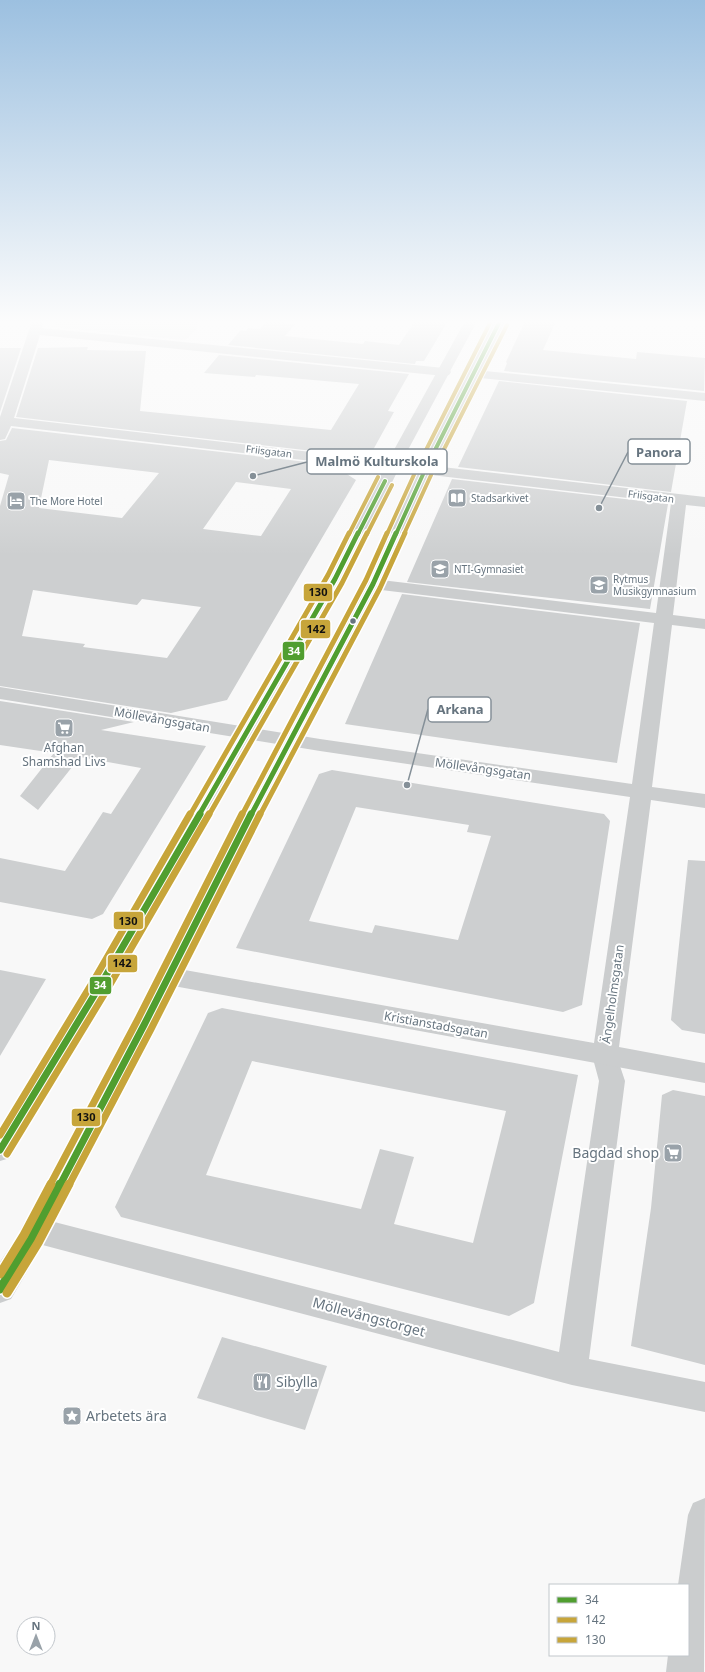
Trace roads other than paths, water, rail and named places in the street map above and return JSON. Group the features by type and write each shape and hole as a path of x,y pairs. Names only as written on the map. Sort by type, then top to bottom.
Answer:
{"street":[{"path":"0,436 3,421 11,399"},
{"path":"0,1150 143,912 246,734 334,579 392,466 429,399"},
{"path":"0,1288 35,1230 144,1025 290,740 373,584 425,470 462,399"},
{"name":"Friisgatan","path":"3,421 705,502"},
{"name":"Ängelholmsgatan","path":"572,1370 612,1081 605,1055 679,499"},
{"path":"373,584 705,624"},
{"name":"Möllevångsgatan","path":"0,693 246,734 705,800"},
{"name":"Kristianstadsgatan","path":"168,976 705,1074"},
{"name":"Möllevångstorget","path":"35,1230 572,1370 705,1397"},
{"path":"689,1642 705,1515"},
{"path":"685,1672 687,1656"}],"place":[{"name":"Malmö Kulturskola","path":"253,476"},
{"name":"Stadsarkivet","path":"457,498"},
{"name":"The More Hotel","path":"16,501"},
{"name":"Panora","path":"599,508"},
{"name":"NTI-Gymnasiet","path":"440,569"},
{"name":"Rytmus Musikgymnasium","path":"599,585"},
{"name":"Afghan Shamshad Livs","path":"64,728"},
{"name":"Arkana","path":"407,785"},
{"name":"Bagdad shop","path":"673,1153"},
{"name":"Sibylla","path":"262,1382"},
{"name":"Arbetets ära","path":"72,1416"}]}
